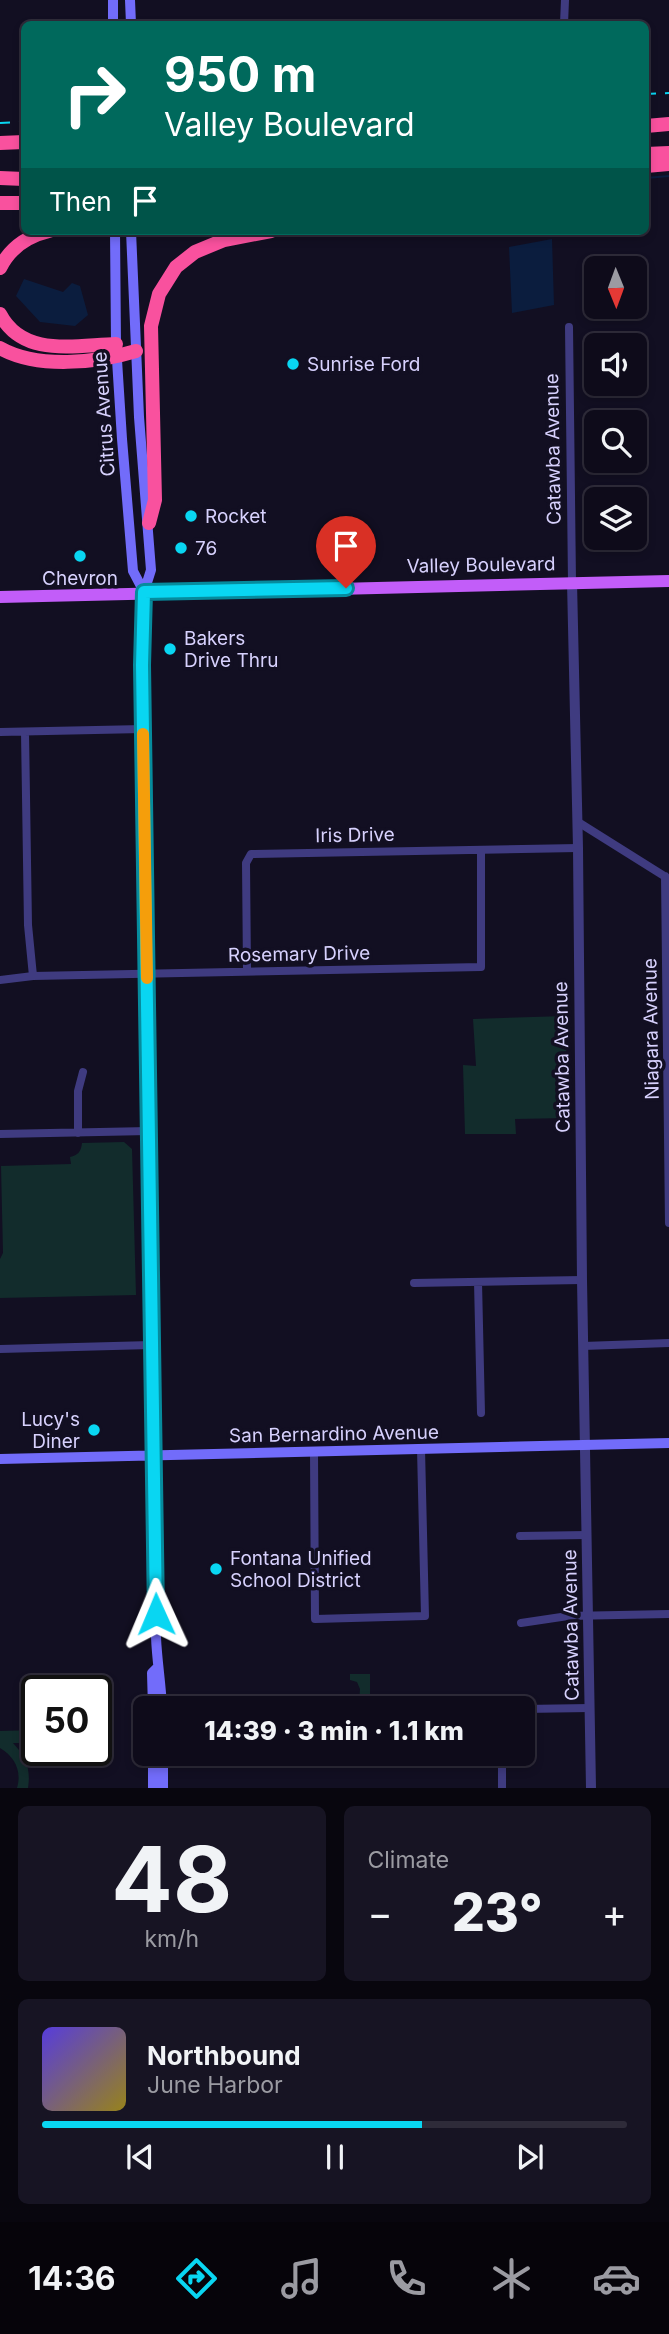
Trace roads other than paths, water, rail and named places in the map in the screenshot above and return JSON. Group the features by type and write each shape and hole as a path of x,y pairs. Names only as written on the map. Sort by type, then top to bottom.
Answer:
{"highway":[{"path":"649,116 669,115"},
{"path":"649,126 669,124"},
{"path":"0,143 21,142"},
{"path":"649,154 669,153"},
{"path":"649,166 669,164"},
{"path":"0,178 21,179"},
{"path":"0,203 21,203"},
{"path":"0,268 20,244 38,235"},
{"path":"149,523 155,500 151,326 159,294 176,267 195,251 224,240 250,235"},
{"path":"0,314 17,335 35,344 136,351"},
{"path":"0,348 37,360 95,360 116,351"}],"main road":[{"path":"113,0 113,21"},
{"path":"130,0 131,21"},
{"name":"Citrus Avenue","path":"115,235 116,351 133,571 144,592"},
{"name":"Citrus Avenue","path":"131,235 151,570 144,592 143,729 157,1668 161,1673 162,1696"},
{"name":"Valley Boulevard","path":"0,597 669,581"},
{"name":"San Bernardino Avenue","path":"0,1459 669,1443"},
{"name":"Citrus Avenue","path":"153,1696 152,1673 157,1668"},
{"path":"153,1766 153,1788"},
{"path":"163,1766 163,1788"}],"street":[{"path":"564,21 565,0"},
{"name":"Catawba Avenue","path":"569,327 591,1788"},
{"path":"0,733 143,729"},
{"path":"25,732 28,925 33,976"},
{"path":"578,822 667,878"},
{"name":"Iris Drive","path":"247,971 246,863 251,854 578,848"},
{"name":"Rosemary Drive","path":"0,980 33,976 481,967 481,850"},
{"name":"Niagara Avenue","path":"667,878 669,1223"},
{"path":"78,1133 78,1091 83,1072"},
{"path":"0,1134 149,1131"},
{"path":"414,1283 582,1280"},
{"path":"478,1282 481,1413"},
{"path":"583,1346 669,1343"},
{"path":"0,1349 151,1345"},
{"path":"314,1452 315,1619 425,1616 421,1449"},
{"path":"520,1536 587,1535"},
{"path":"521,1623 588,1615 669,1614"},
{"path":"535,1709 590,1708"},
{"path":"502,1766 502,1788"}],"water":[{"path":"552,239 554,305 512,313 509,247"},
{"path":"24,279 63,292 72,283 80,286 88,315 75,326 40,322 16,296"}],"waterway":[{"path":"649,178 669,176"}],"railway":[{"path":"649,94 669,93"},
{"path":"0,123 21,122"}],"place":[{"name":"Sunrise Ford","path":"293,364"},
{"name":"Rocket","path":"191,516"},
{"name":"76","path":"181,548"},
{"name":"Chevron","path":"80,556"},
{"name":"Bakers Drive Thru","path":"170,649"},
{"name":"Lucy's Diner","path":"94,1430"},
{"name":"Fontana Unified School District","path":"216,1569"}]}
